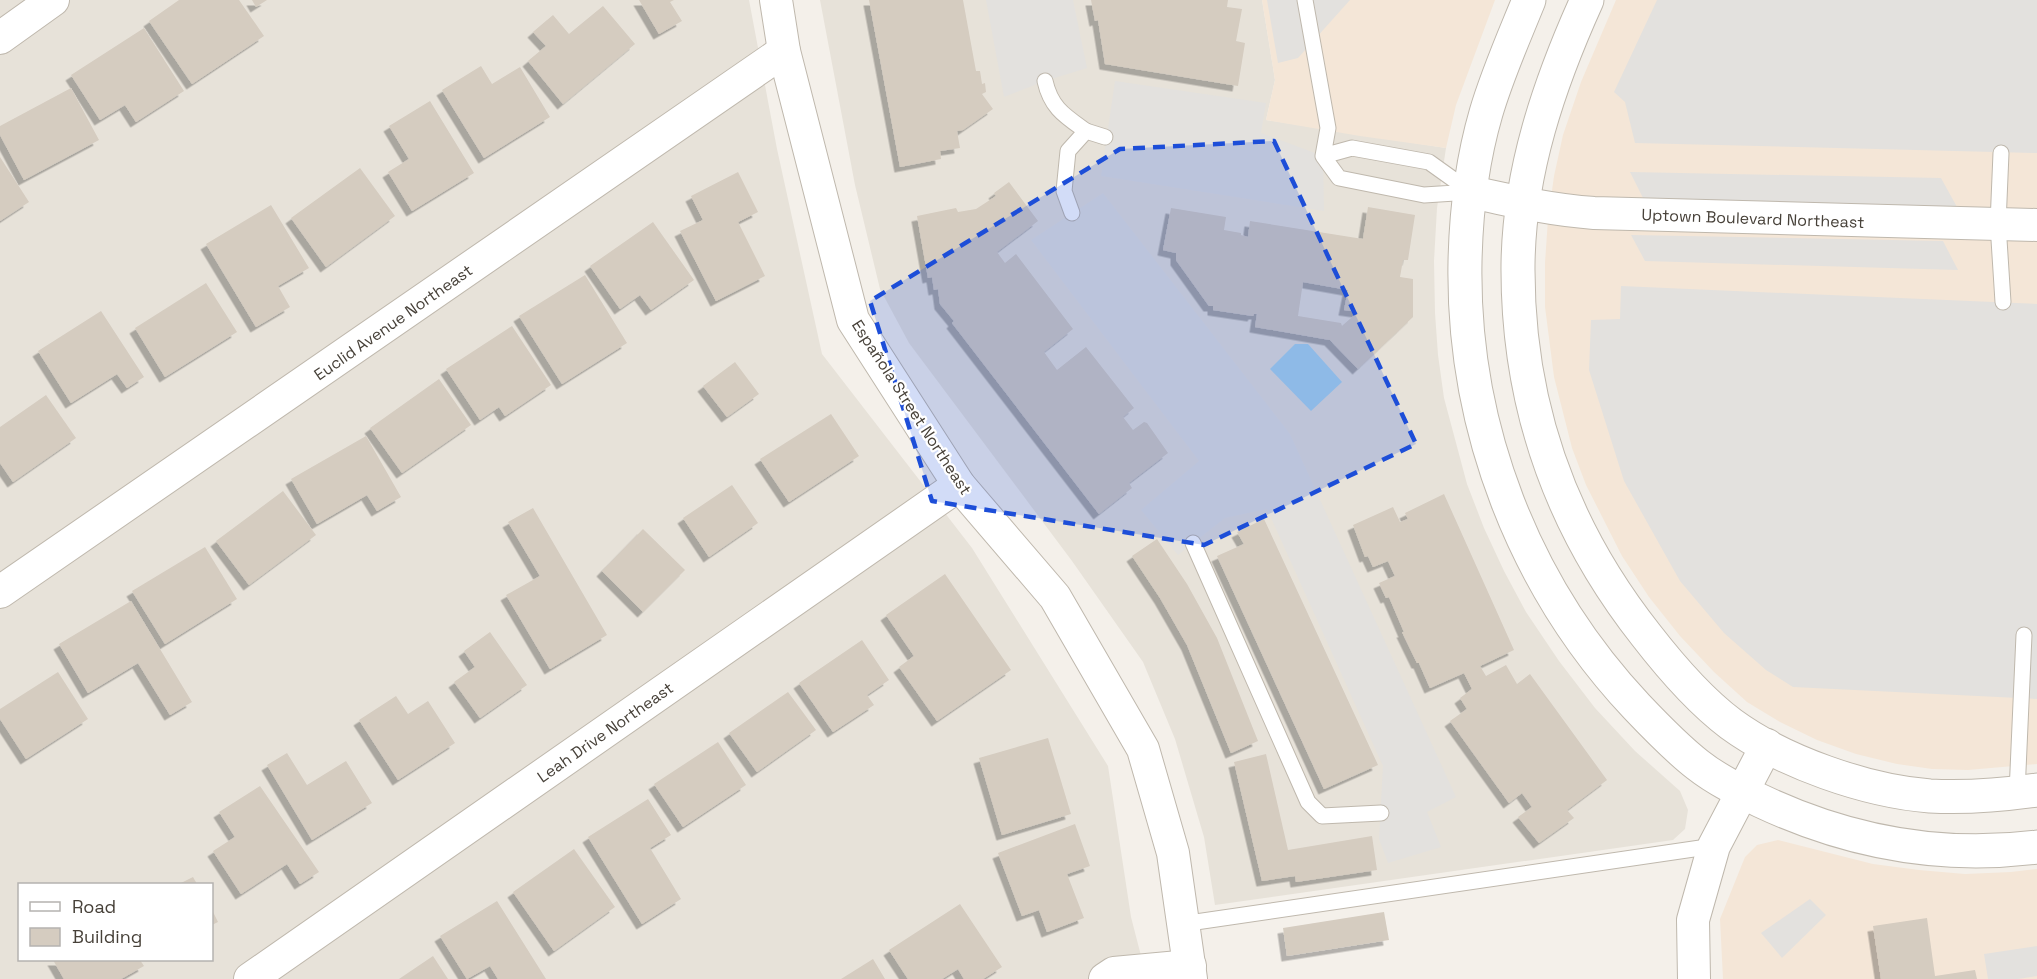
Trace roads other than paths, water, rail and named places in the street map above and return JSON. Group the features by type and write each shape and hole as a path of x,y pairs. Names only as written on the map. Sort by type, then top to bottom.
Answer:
{"street":[{"path":"0,38 53,0"},
{"name":"Española Street Northeast","path":"776,0 784,51 853,320 959,485 1055,597 1143,749 1173,853 1190,973"},
{"path":"1528,0 1486,113 1475,162 1465,261 1466,311 1469,351 1484,432 1513,516 1554,596 1584,643 1619,687 1658,729 1699,766 1742,792 1786,813 1833,830 1881,842 1967,852 2037,847"},
{"path":"1587,0 1557,73 1538,128 1523,204 1518,262 1519,308 1524,355 1535,418 1562,496 1599,569 1628,612 1660,653 1695,691 1731,724 1767,745 1848,780 1892,790 1930,796 1968,797 2027,791"},
{"name":"Euclid Avenue Northeast","path":"0,592 784,51"},
{"name":"Uptown Boulevard Northeast","path":"1471,192 1563,211 1594,213 2037,225"},
{"name":"Leah Drive Northeast","path":"250,979 959,485"},
{"path":"1694,979 1693,920 1714,846 1767,745"},
{"path":"1105,979 1114,973 1190,973"}],"lane":[{"path":"1305,0 1328,128 1323,156 1339,178 1424,195 1471,192"},
{"path":"1045,81 1048,94 1059,111 1086,131 1105,136"},
{"path":"1072,213 1064,191 1068,151 1086,131"},
{"path":"1323,156 1352,148 1429,162 1471,192"},
{"path":"2001,153 1998,224 2003,302"},
{"path":"1193,543 1308,802 1322,816 1380,813"},
{"path":"2024,635 2027,791"},
{"path":"1182,924 1714,846"}],"water":[{"path":"1295,344 1308,344 1342,382 1311,411 1270,369"}]}
